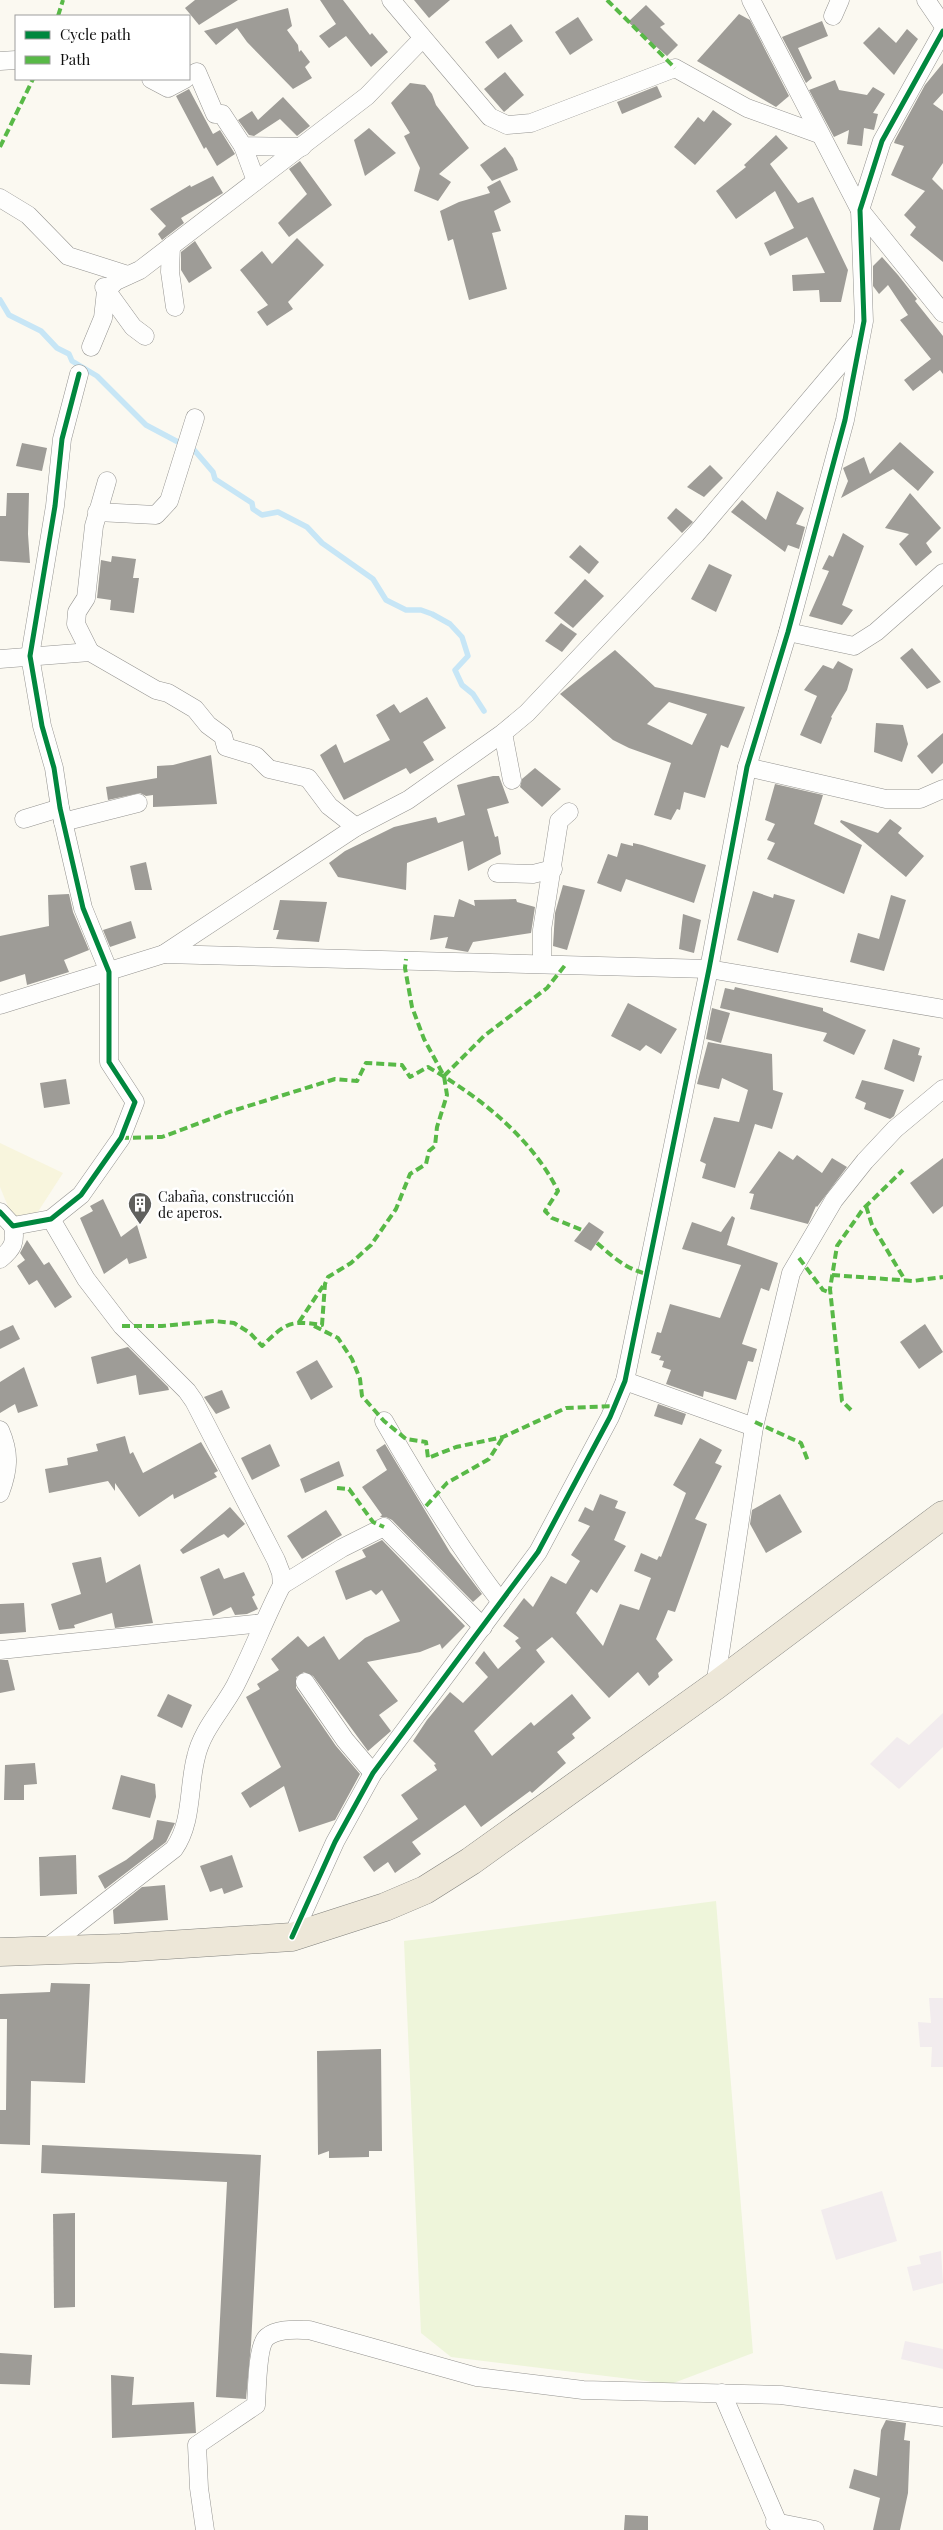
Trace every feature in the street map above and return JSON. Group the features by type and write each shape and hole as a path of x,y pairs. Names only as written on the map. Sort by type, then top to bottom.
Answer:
{"main road":[{"path":"0,1952 45,1949 121,1948 292,1937 385,1908 425,1890 471,1861 715,1686 943,1515"}],"street":[{"path":"391,0 422,40 490,117 507,126 531,123 676,68 747,108 819,134"},
{"path":"751,0 860,210 943,313"},
{"path":"926,0 943,25"},
{"path":"292,1937 335,1842 373,1773 538,1552 610,1416 625,1381 709,969 746,767 788,632 845,420 858,344 864,321 860,210 882,141 943,31"},
{"path":"91,347 103,318 106,291 116,281 140,270 367,96 422,40"},
{"path":"0,61 15,60"},
{"path":"190,76 197,72 215,114 222,114 243,146 256,182"},
{"path":"153,80 168,88 183,80"},
{"path":"243,146 302,147"},
{"path":"0,198 28,215 68,256 128,275"},
{"path":"171,246 170,272 176,307"},
{"path":"96,266 106,291 133,327 145,336"},
{"path":"0,1006 164,954 356,827 408,800 503,734 527,713 696,534 858,344"},
{"path":"13,1226 52,1219 81,1195 120,1138 135,1102 109,1062 109,972 82,908 61,815 54,768 42,726 30,656 55,506 62,440 79,374"},
{"path":"97,512 156,514 169,501 195,418"},
{"path":"107,481 97,512 90,550 86,598 77,612 76,624 90,652 156,690 168,694 195,709 208,725 223,736 226,748 256,756 269,769 308,778 329,806 356,827"},
{"path":"788,632 854,646 876,632 943,573"},
{"path":"0,659 90,652"},
{"path":"503,734 512,780"},
{"path":"746,767 886,799 920,799 943,789"},
{"path":"24,820 138,803"},
{"path":"542,963 542,930 559,821 569,812"},
{"path":"497,873 534,874 553,869"},
{"path":"164,954 709,969 943,1009"},
{"path":"715,1686 754,1427 791,1273 834,1200 865,1161 895,1128 943,1089"},
{"path":"0,1212 13,1226 15,1238 12,1250 0,1259"},
{"path":"45,1949 174,1849 185,1825 196,1756 204,1734 234,1687 282,1585 282,1573 276,1560 188,1391 122,1326 86,1279 52,1219"},
{"path":"625,1381 754,1427"},
{"path":"384,1421 430,1501 471,1563 501,1602"},
{"path":"0,1430 7,1446 9,1467 0,1493"},
{"path":"282,1585 342,1548 384,1527 483,1627"},
{"path":"0,1650 263,1623"},
{"path":"305,1682 345,1740 373,1773"},
{"path":"206,2530 199,2488 197,2445 256,2405 262,2346 267,2337 286,2330 309,2330 477,2377 582,2390 781,2395 943,2417"},
{"path":"722,2393 778,2526 815,2530"}],"shaded area":[{"path":"0,1143 63,1173 30,1224 14,1221 0,1187"},
{"path":"943,1713 943,1747 899,1789 870,1764 897,1737 909,1745"},
{"path":"929,1998 943,1998 943,2067 931,2067 932,2047 920,2047 918,2022 931,2023"},
{"path":"882,2191 897,2241 836,2260 821,2210"},
{"path":"941,2251 943,2283 913,2291 907,2267 921,2264 919,2256"},
{"path":"905,2341 943,2349 943,2369 901,2359"}],"green space":[{"path":"716,1901 753,2353 671,2384 451,2357 421,2333 404,1941"}],"building":[{"path":"195,0 238,0 199,25 185,8"},
{"path":"320,0 343,0 370,35 372,33 388,52 371,67 346,36 329,48 319,36 336,24"},
{"path":"414,0 450,0 429,18"},
{"path":"646,5 665,24 660,27 678,45 667,56 628,22"},
{"path":"288,8 292,26 287,30 298,45 299,52 301,50 310,62 305,67 312,78 293,89 247,42 237,28 216,45 204,31"},
{"path":"739,14 750,20 789,96 776,107 697,61"},
{"path":"578,17 593,40 570,55 555,32"},
{"path":"822,21 828,36 798,48 812,78 806,83 782,37"},
{"path":"511,24 523,41 498,59 485,42"},
{"path":"879,27 896,43 907,29 918,39 894,75 863,43"},
{"path":"943,63 943,93 933,104 943,111 943,163 932,179 943,190 943,262 910,235 916,227 904,215 925,191 891,175 904,146 894,143 895,140 925,85"},
{"path":"505,72 524,95 504,112 484,89"},
{"path":"835,80 839,90 867,95 873,87 885,94 873,113 878,114 874,130 864,128 862,146 847,144 849,130 834,137 809,90"},
{"path":"410,83 425,85 432,94 436,105 469,148 439,174 451,182 438,201 414,191 420,168 404,136 410,133 391,103"},
{"path":"657,86 662,97 622,114 617,102"},
{"path":"189,89 213,134 220,130 235,154 217,166 206,147 204,149 176,96"},
{"path":"283,97 310,126 297,136 280,119 254,136 249,135 238,120 252,111 258,120"},
{"path":"713,110 732,124 695,165 674,147 698,117 704,122"},
{"path":"369,128 396,153 365,176 354,140"},
{"path":"776,135 788,148 770,164 798,203 813,197 848,270 841,302 820,302 819,290 793,291 792,275 825,273 807,237 770,256 764,243 794,228 775,191 736,219 716,191 746,167 744,165"},
{"path":"505,147 513,158 518,170 492,181 480,165"},
{"path":"300,161 332,205 289,237 278,223 307,194 289,169"},
{"path":"213,176 223,193 181,218 184,223 162,240 158,234 166,226 150,209 190,185 191,187"},
{"path":"500,180 511,202 494,211 501,231 492,233 507,289 469,300 453,239 448,241 440,211 459,202 490,193 487,187"},
{"path":"297,238 324,265 288,302 293,309 267,326 257,312 268,305 240,270 262,251 272,264"},
{"path":"195,241 212,268 189,283 181,270 181,252"},
{"path":"882,257 917,299 915,301 943,336 943,374 940,370 913,391 904,380 931,359 900,320 908,315 888,285 879,294 873,286 873,266"},
{"path":"900,442 934,472 918,491 893,469 841,498 848,481 843,468 864,457 870,474"},
{"path":"22,443 47,448 42,471 16,466"},
{"path":"710,465 723,478 704,497 687,487"},
{"path":"777,491 804,508 796,524 805,527 799,549 788,545 785,552 731,512 742,500 766,520"},
{"path":"7,493 29,493 28,534 30,563 0,561 0,516 6,516"},
{"path":"910,493 941,528 926,543 932,552 916,566 899,544 909,534 885,528"},
{"path":"676,508 693,522 682,533 667,518"},
{"path":"843,533 864,546 842,605 853,610 842,625 809,616 829,571 822,569 829,555 833,557"},
{"path":"580,545 599,562 589,574 569,557"},
{"path":"112,556 136,559 133,578 139,578 134,613 110,610 111,600 97,598 101,560 111,562"},
{"path":"709,564 732,575 716,612 691,599"},
{"path":"585,579 604,596 573,628 554,613"},
{"path":"561,623 577,634 562,652 545,641"},
{"path":"912,648 941,682 927,689 900,658"},
{"path":"615,650 655,687 745,707 728,748 721,745 705,798 684,792 680,810 677,809 671,820 654,815 671,763 629,748 613,740 560,694","holes":["669,702 707,714 692,745 647,724"]},
{"path":"838,661 853,669 847,690 831,717 821,744 800,735 817,696 804,690 823,665 833,669"},
{"path":"427,697 446,728 423,742 434,760 410,774 406,768 344,800 320,755 336,744 344,763 390,740 376,715 394,704 400,713"},
{"path":"876,723 903,725 908,744 902,762 874,752"},
{"path":"943,733 943,763 932,774 917,756"},
{"path":"211,755 217,804 153,807 153,795 146,796 140,793 108,800 106,787 157,778 157,766 173,765"},
{"path":"535,768 561,789 542,807 520,787 522,779"},
{"path":"499,776 509,803 487,809 495,837 498,836 501,854 468,871 463,841 407,863 406,890 338,877 329,863 345,851 394,827 436,817 438,823 465,815 457,785"},
{"path":"775,784 823,795 814,824 862,845 844,894 767,859 775,843 767,840 775,824 765,820"},
{"path":"890,819 902,828 898,833 924,856 906,877 840,822 841,820 878,833"},
{"path":"621,843 633,846 633,843 642,845 706,865 694,903 626,879 621,892 597,883 608,854 617,857"},
{"path":"146,862 152,890 135,890 130,866"},
{"path":"563,885 585,890 567,950 553,946 555,913"},
{"path":"753,891 773,898 774,894 795,900 778,953 737,940"},
{"path":"69,894 73,912 89,950 64,960 69,972 27,985 25,974 0,982 0,936 49,926 48,895"},
{"path":"891,895 906,900 884,971 850,962 858,933 879,939"},
{"path":"459,899 475,906 474,900 516,899 517,902 535,907 531,933 473,942 468,952 445,948 448,937 430,940 434,915 454,917"},
{"path":"280,900 327,902 319,942 276,939 279,930 273,930"},
{"path":"683,914 701,920 694,953 679,949"},
{"path":"131,921 136,938 110,947 103,930"},
{"path":"735,987 823,1008 823,1011 866,1030 854,1055 823,1041 827,1033 720,1008 725,988 734,990"},
{"path":"628,1003 677,1029 661,1054 646,1045 640,1051 611,1036"},
{"path":"712,1008 730,1013 721,1043 706,1039"},
{"path":"893,1039 920,1048 918,1055 922,1056 914,1082 884,1069"},
{"path":"708,1042 772,1054 773,1090 783,1093 772,1129 755,1124 735,1188 702,1178 706,1164 700,1161 714,1117 739,1122 748,1090 722,1078 719,1089 697,1084"},
{"path":"66,1079 70,1104 44,1108 40,1083"},
{"path":"862,1080 904,1090 894,1116 890,1119 864,1109 866,1103 855,1098"},
{"path":"779,1151 793,1160 797,1155 822,1173 832,1158 847,1167 816,1206 808,1224 750,1209 754,1194 749,1193"},
{"path":"943,1158 943,1206 933,1214 910,1183"},
{"path":"103,1199 121,1237 137,1225 147,1258 129,1264 127,1258 104,1274 80,1218 93,1211 90,1206"},
{"path":"732,1216 735,1218 727,1245 778,1263 769,1291 761,1288 742,1344 757,1349 753,1362 748,1361 736,1400 704,1391 703,1397 666,1384 671,1370 662,1367 664,1361 659,1360 661,1356 651,1353 657,1332 661,1333 670,1304 720,1318 741,1265 682,1249 692,1222 721,1232"},
{"path":"589,1222 604,1232 591,1251 574,1241"},
{"path":"27,1240 44,1265 49,1262 72,1297 55,1308 37,1280 29,1285 17,1266 25,1260 20,1253"},
{"path":"925,1324 943,1352 919,1369 900,1342"},
{"path":"13,1325 20,1339 0,1349 0,1331"},
{"path":"128,1347 169,1390 139,1395 136,1375 97,1384 91,1357"},
{"path":"317,1360 333,1387 311,1400 296,1372"},
{"path":"24,1367 38,1406 18,1413 15,1404 0,1413 0,1382"},
{"path":"222,1390 230,1408 216,1414 204,1397"},
{"path":"658,1404 686,1414 682,1425 654,1416"},
{"path":"125,1436 130,1454 133,1452 143,1473 201,1442 218,1471 214,1473 217,1477 174,1499 173,1494 139,1517 115,1483 115,1491 108,1481 49,1493 45,1469 68,1465 67,1458 98,1451 96,1444"},
{"path":"700,1438 722,1450 715,1463 722,1466 695,1519 707,1524 675,1612 668,1610 656,1639 673,1660 658,1673 659,1677 649,1686 638,1672 609,1698 552,1637 536,1650 545,1662 474,1731 492,1756 531,1722 534,1726 572,1694 591,1718 572,1734 575,1738 557,1752 566,1763 532,1793 530,1791 481,1827 465,1805 412,1842 421,1854 395,1873 388,1862 374,1872 363,1857 418,1819 401,1795 437,1770 434,1765 436,1764 413,1741 450,1692 463,1703 488,1677 475,1663 484,1651 498,1669 521,1648 515,1641 519,1638 503,1626 524,1598 533,1607 551,1576 566,1584 580,1561 571,1555 590,1526 578,1521 585,1507 593,1511 600,1494 618,1501 615,1508 626,1512 614,1540 626,1546 597,1593 591,1589 576,1613 603,1646 620,1604 639,1610 651,1578 634,1571 641,1553 657,1560 659,1556 661,1557 686,1493 673,1485"},
{"path":"270,1444 280,1466 252,1480 241,1458"},
{"path":"385,1444 450,1552 482,1594 473,1602 392,1520 380,1517 382,1515 362,1487 387,1470 376,1450"},
{"path":"339,1461 344,1476 305,1493 300,1479"},
{"path":"780,1494 802,1532 766,1553 750,1524 752,1510"},
{"path":"230,1507 245,1524 228,1538 224,1534 183,1554 180,1550"},
{"path":"326,1510 342,1535 302,1559 287,1536"},
{"path":"382,1540 465,1626 442,1649 440,1644 420,1652 367,1662 398,1701 379,1715 391,1731 368,1751 313,1676 304,1672 296,1677 296,1688 336,1746 360,1774 335,1820 299,1832 284,1786 250,1808 241,1793 281,1767 246,1697 260,1689 257,1684 279,1670 271,1659 298,1636 308,1647 324,1636 339,1660 365,1638 400,1621 382,1590 376,1595 371,1590 346,1600 335,1571 366,1557 362,1550"},
{"path":"101,1557 106,1583 140,1564 153,1623 115,1628 112,1613 74,1625 75,1628 59,1630 51,1604 81,1594 72,1563"},
{"path":"219,1568 224,1579 244,1572 255,1595 252,1597 258,1609 247,1614 235,1615 231,1607 213,1616 200,1577"},
{"path":"24,1603 26,1632 0,1634 0,1604"},
{"path":"0,1660 8,1660 15,1690 0,1693"},
{"path":"168,1694 192,1705 182,1728 157,1716"},
{"path":"35,1763 37,1784 24,1785 24,1800 4,1800 5,1765"},
{"path":"121,1775 155,1784 156,1797 150,1818 112,1809"},
{"path":"157,1820 175,1823 166,1842 105,1889 98,1876 126,1860 153,1839"},
{"path":"76,1855 77,1894 40,1896 39,1857"},
{"path":"232,1855 243,1887 224,1894 222,1888 210,1892 200,1866"},
{"path":"165,1885 168,1920 114,1924 113,1910 142,1887"},
{"path":"51,1983 90,1984 85,2083 31,2081 30,2145 0,2144 0,2110 6,2110 7,2019 0,2019 0,1994 50,1992"},
{"path":"381,2049 382,2151 369,2151 369,2157 329,2158 329,2151 318,2155 317,2051"},
{"path":"42,2145 261,2155 251,2345 246,2399 216,2397 227,2182 41,2173"},
{"path":"75,2213 75,2307 54,2308 53,2214"},
{"path":"0,2353 32,2355 30,2385 0,2384"},
{"path":"111,2375 134,2377 132,2405 194,2402 196,2433 112,2438"},
{"path":"886,2420 906,2423 904,2440 910,2441 908,2493 900,2530 873,2530 880,2498 849,2488 854,2469 877,2476 881,2430"},
{"path":"625,2515 648,2516 648,2530 624,2530"}],"waterway":[{"path":"0,300 9,315 41,331 57,348 69,354 72,361 97,376 146,425 195,451 213,472 215,479 252,503 253,509 262,515 278,512 307,527 322,543 373,579 386,600 406,610 421,610 432,614 450,624 462,637 468,656 455,670 462,685 473,694 484,711"}],"marked path":[{"path":"58,15 63,0"},
{"path":"607,0 675,68"},
{"path":"0,147 33,80"},
{"path":"122,1326 162,1326 214,1321 234,1323 250,1333 262,1346 277,1332 289,1325 295,1323 322,1325 325,1284 328,1277 351,1263 371,1245 396,1209 410,1174 426,1164 429,1151 435,1146 437,1127 447,1095 444,1076 424,1039 412,1007 405,968 406,959"},
{"path":"444,1076 484,1036 547,988 566,964"},
{"path":"121,1138 162,1137 229,1112 335,1079 357,1081 366,1063 402,1065 410,1077 428,1067 485,1105 519,1136 547,1171 558,1191 545,1211 552,1218 582,1230"},
{"path":"851,1410 842,1401 830,1289 837,1246 863,1209 903,1170"},
{"path":"866,1206 872,1225 905,1280"},
{"path":"597,1243 626,1266 647,1274"},
{"path":"799,1258 823,1290 831,1293"},
{"path":"832,1275 913,1281 943,1277"},
{"path":"299,1322 323,1286"},
{"path":"314,1326 338,1338 352,1359 360,1379 362,1396 384,1421 406,1439 426,1442 428,1458 456,1447 503,1437 566,1408 615,1406"},
{"path":"755,1422 801,1443 808,1461"},
{"path":"426,1506 447,1483 489,1459 503,1437"},
{"path":"337,1488 349,1489 373,1522 384,1527"}],"cycle path":[{"path":"292,1937 335,1842 373,1773 538,1552 610,1417 625,1381 709,969 747,767 788,632 845,420 864,321 860,210 882,141 943,31"},
{"path":"0,1212 13,1226 51,1219 81,1195 121,1138 135,1102 109,1062 109,972 83,908 60,808 54,768 42,726 30,656 55,506 62,439 79,374"}],"place":[{"name":"Cabaña, construcción de aperos.","path":"140,1225"}]}
